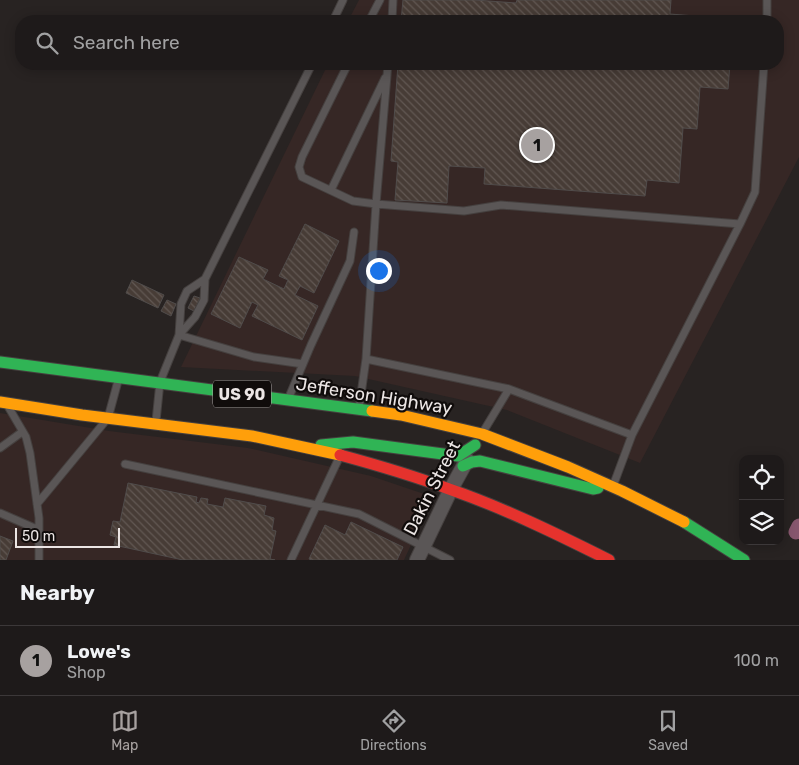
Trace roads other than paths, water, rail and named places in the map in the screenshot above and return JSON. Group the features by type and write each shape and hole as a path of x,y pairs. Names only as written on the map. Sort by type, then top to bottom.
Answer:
{"main road":[{"name":"Jefferson Highway","path":"0,362 401,415 568,467 692,526 744,560"},
{"name":"US 90","path":"3,403 252,436 340,455 451,489 541,526 609,560"},
{"path":"308,448 328,443 353,442 458,456 479,439"},
{"path":"463,466 472,462 480,462 593,489 613,487"}],"street":[{"name":"Dakin Street","path":"420,554 451,489 479,439"}],"lane":[{"path":"335,15 343,0"},
{"path":"372,15 380,0"},
{"path":"392,15 393,0"},
{"path":"767,0 767,15"},
{"path":"179,335 195,317 204,300 205,279 309,70"},
{"path":"345,70 302,157 299,167 302,177 353,201 464,211 501,205 740,224"},
{"path":"613,487 632,435 755,192 764,70"},
{"path":"330,190 388,73"},
{"path":"358,409 366,359 376,204 388,73"},
{"path":"288,400 350,261 354,232"},
{"path":"156,424 160,382 179,335 181,304 186,291 205,279"},
{"path":"179,335 254,356 303,364"},
{"path":"366,359 509,389 632,435"},
{"path":"38,504 108,418 119,377"},
{"path":"479,439 509,389"},
{"path":"3,403 22,432 30,453 38,504 40,530 39,560"},
{"path":"0,448 22,432"},
{"path":"291,560 340,455"},
{"path":"125,464 359,514 420,554 449,560"},
{"path":"0,513 40,530"}],"waterway":[{"path":"796,532 799,526"}],"place":[{"name":"Lowe's","path":"537,145"}]}
